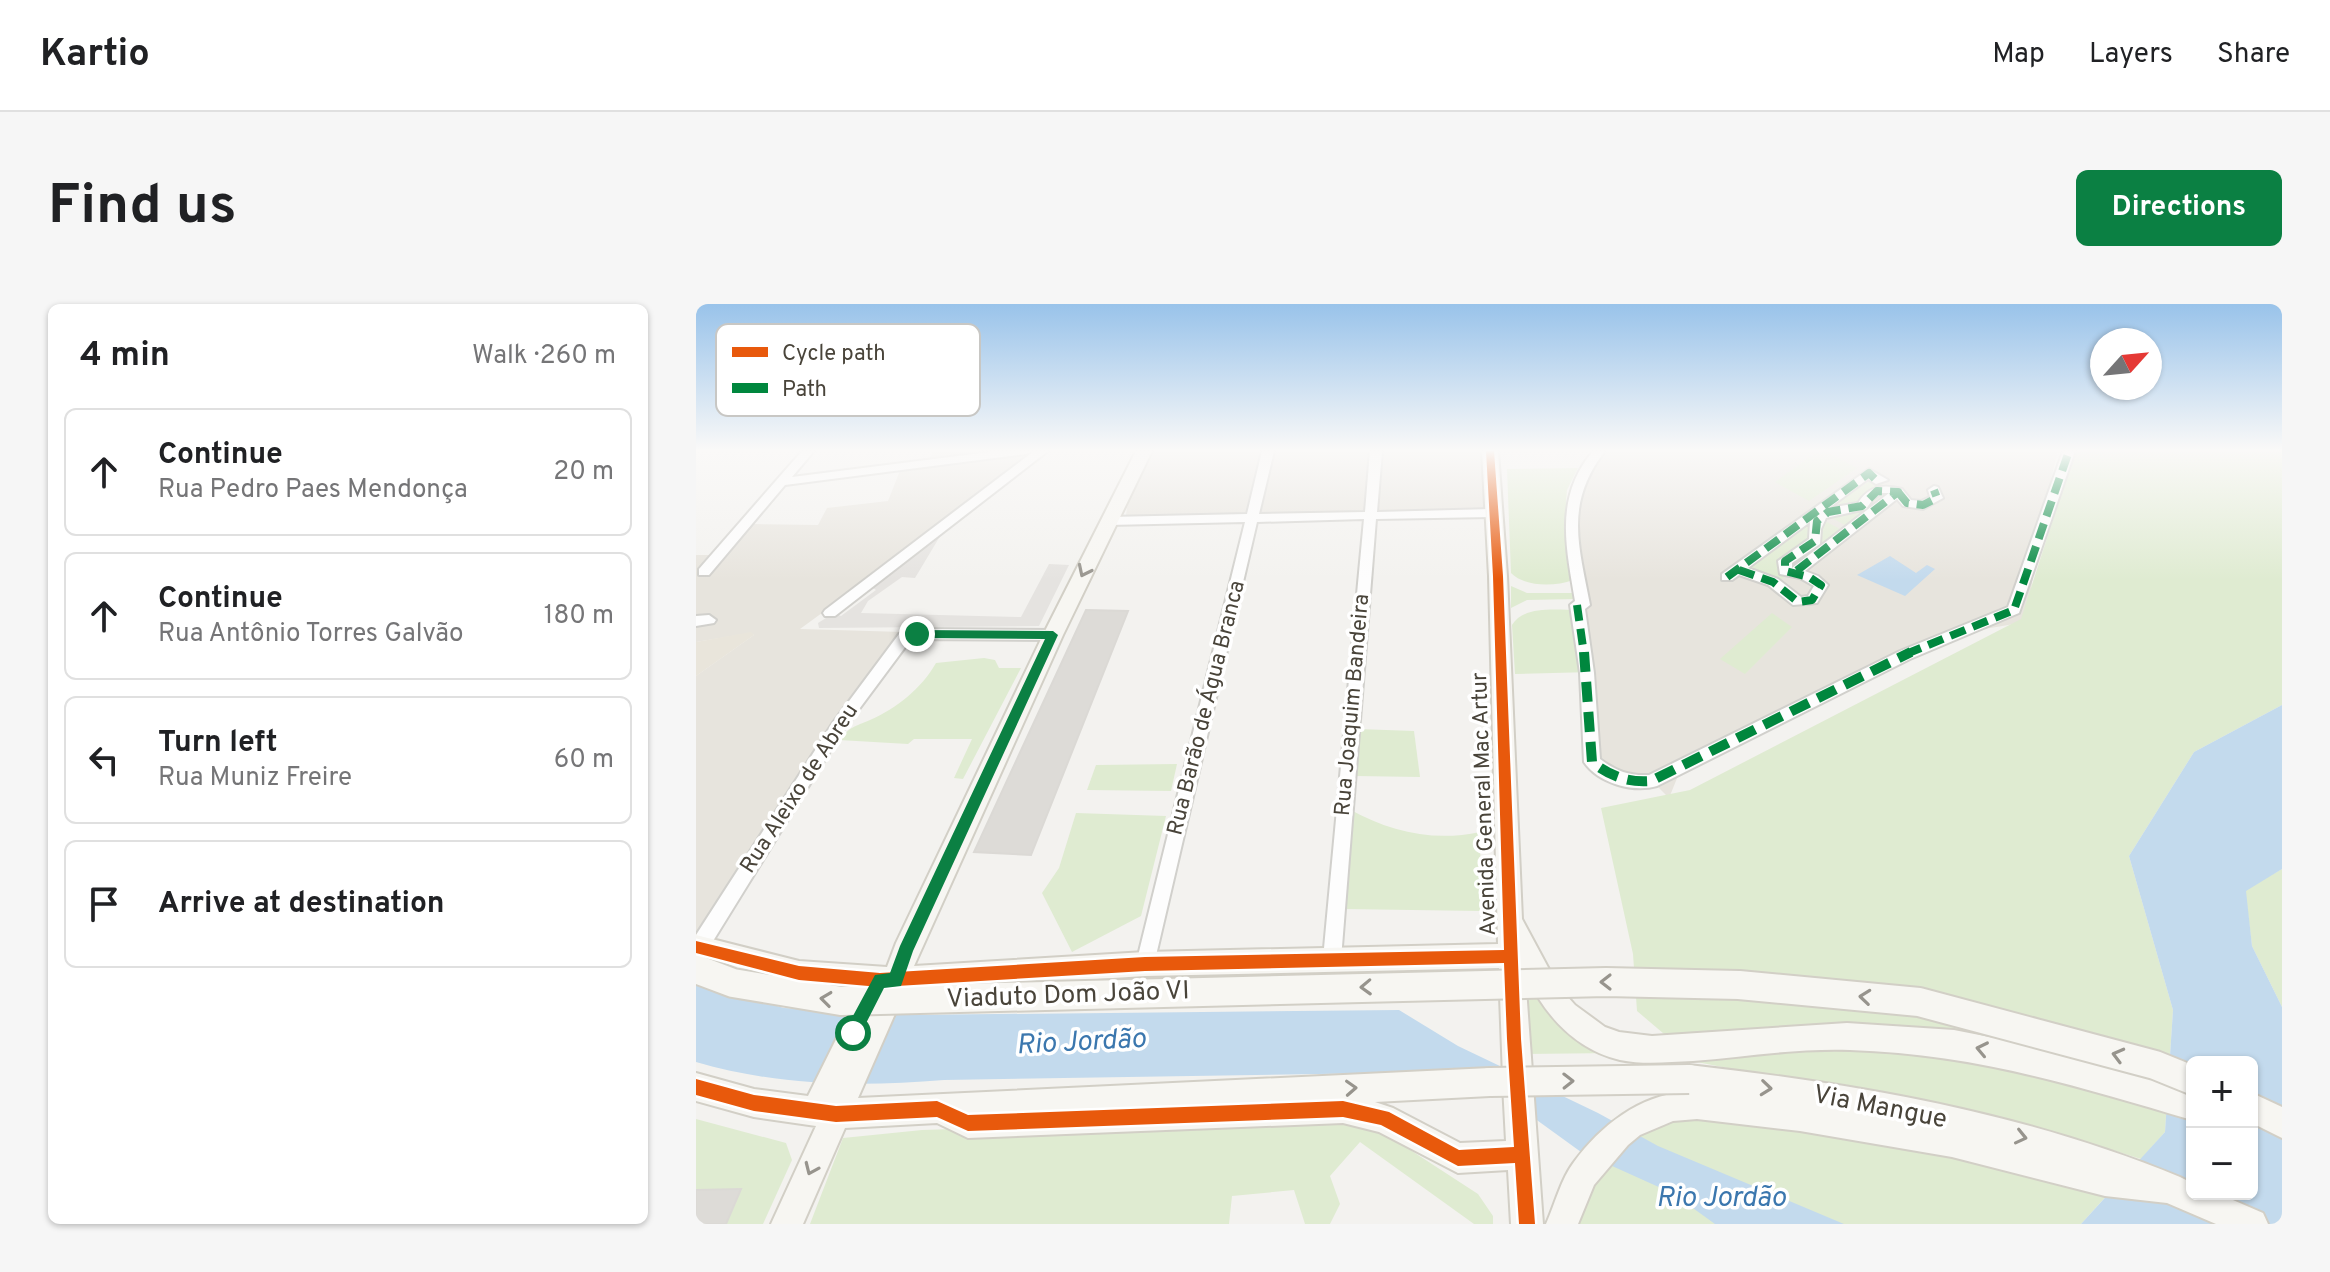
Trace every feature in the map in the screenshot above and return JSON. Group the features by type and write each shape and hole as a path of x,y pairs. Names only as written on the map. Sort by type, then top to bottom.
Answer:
{"main road":[{"path":"787,1224 830,1102 872,1010 905,951 1123,494"},
{"name":"Avenida General Mac Artur","path":"1491,494 1498,576 1519,1143 1527,1224"},
{"path":"1509,915 1549,995 1565,1014 1596,1037 1619,1046 1652,1050 1847,1036 1954,1044 2040,1061 2186,1104"},
{"path":"697,955 799,973 888,980 1145,964 1511,956"},
{"name":"Viaduto Dom João VI","path":"697,955 733,983 841,1001 1606,982 1739,985 1919,1002 2155,1065 2186,1078"},
{"name":"Via Mangue","path":"951,1108 1490,1082 1689,1079 1783,1090 1899,1111 2040,1142 2096,1159 2252,1224"},
{"path":"696,1087 754,1103 830,1102 951,1108 968,1123 1343,1109 1383,1118 1458,1158 1519,1143"},
{"path":"1562,1224 1583,1174 1630,1125 1672,1107 1697,1105 1800,1117 1952,1142 2105,1181 2169,1188"},
{"path":"2258,1110 2282,1123"},
{"path":"2258,1126 2282,1133"}],"street":[{"path":"704,572 772,494"},
{"path":"830,613 986,494"},
{"name":"Rua Barão de Água Branca","path":"1145,964 1258,494"},
{"name":"Rua Joaquim Bandeira","path":"1332,959 1371,494"},
{"path":"1574,494 1572,500 1592,762 1611,777 1637,783 1651,781 1905,655 2014,610 2054,494"},
{"path":"1844,494 1733,574 1773,582 1798,602 1812,600 1821,585 1795,572 1785,571 1785,561 1815,541 1813,529 1818,515 1831,509 1862,506 1870,494"},
{"path":"1795,572 1895,494"},
{"path":"1900,494 1907,503 1914,505 1937,498 1935,494"},
{"path":"1109,521 1492,513"},
{"path":"1818,515 1847,529"},
{"name":"Rua Aleixo de Abreu","path":"697,955 837,728 910,635 1053,635"}],"shaded area":[{"path":"891,494 985,494 800,629 904,632 904,638 696,947 696,676 754,635 750,633 696,642 696,555 728,555 753,524 818,525 827,508 888,501"},
{"path":"1132,494 1491,494 1492,518 1126,516"},
{"path":"1578,494 2047,494 2026,622 1931,638 1682,766 1669,798 1651,780 1637,782 1592,761 1587,607 1575,501"},
{"path":"942,533 915,578 902,577 868,601 861,613 1021,617 1049,564 1069,565 1039,626 819,628 818,623 834,613 841,616 876,590 870,586"},
{"path":"751,632 754,635 696,676 696,642"}],"green space":[{"path":"1508,494 1567,494 1573,580 1540,584 1524,581 1511,573"},
{"path":"1796,494 1819,494 1809,501"},
{"path":"1850,494 1891,494 1847,526 1822,513"},
{"path":"2061,494 2282,494 2282,705 2194,752 2129,856 2173,1010 2165,1132 2141,1159 2061,1134 1697,1062 1637,1011 1633,954 1601,808 1690,790 2021,619"},
{"path":"1815,516 1842,530 1778,582 1745,569"},
{"path":"1511,586 1527,593 1574,593 1576,599 1527,600 1511,608"},
{"path":"1578,610 1592,672 1515,674 1512,625 1517,619 1533,611"},
{"path":"1772,613 1792,627 1745,674 1720,659"},
{"path":"984,658 995,660 999,668 1021,668 963,779 954,778 972,739 914,739 908,744 839,740 853,727 908,697 936,663"},
{"path":"1358,729 1414,731 1420,777 1355,776"},
{"path":"1177,764 1171,791 1087,790 1096,765"},
{"path":"1349,809 1380,824 1413,833 1446,836 1480,832 1481,911 1343,909"},
{"path":"1076,813 1166,816 1141,916 1072,952 1042,893 1059,868"},
{"path":"2282,869 2282,1007 2252,946 2245,890"},
{"path":"1534,990 1616,1053 1520,1054 1517,992"},
{"path":"1675,1115 1843,1124 2110,1192 2081,1224 1576,1224 1603,1162 1635,1133"},
{"path":"1358,1116 1478,1194 1493,1216 1493,1224 1474,1224 1360,1142 1330,1176 1340,1204 1330,1224 1305,1224 1294,1190 1232,1196 1229,1224 810,1224 843,1138 922,1130"},
{"path":"696,1119 786,1143 792,1160 763,1224 726,1224 696,1203"}],"water":[{"path":"1890,556 1916,573 1927,565 1935,569 1905,596 1857,575"},
{"path":"2282,705 2282,869 2246,891 2252,946 2282,1007 2282,1224 2081,1224 2165,1132 2173,1010 2129,856 2194,752"},
{"name":"Rio Jordão","path":"696,983 784,1008 907,1015 1399,1010 1458,1046 1598,1113 1658,1146 1844,1224 1715,1224 1672,1193 1581,1152 1494,1089 1446,1072 850,1084 789,1080 727,1070 696,1062"}],"building":[{"path":"1086,610 1128,611 1031,855 974,852"},
{"path":"741,1189 726,1224 696,1224 696,1190"}],"marked path":[{"path":"1727,577 1840,494"},
{"path":"1739,570 1773,582 1798,602 1812,600 1821,585 1809,577 1785,571 1785,561 1815,541 1815,529 1821,515 1862,506 1872,494"},
{"path":"1795,572 1896,494"},
{"path":"1900,494 1907,503 1923,505 1937,498 1935,494"},
{"path":"1577,605 1587,673 1592,762 1620,778 1651,781 1905,655 2014,610 2054,494"}],"cycle path":[{"path":"1493,494 1514,1039 1527,1224"},
{"path":"696,947 799,973 880,980 1145,964 1511,956"},
{"path":"696,1087 754,1103 836,1114 937,1109 968,1123 1343,1109 1383,1118 1458,1158 1520,1155"}],"route":[{"path":"853,1033 880,980 896,981 905,951 1053,635 917,634"}]}
